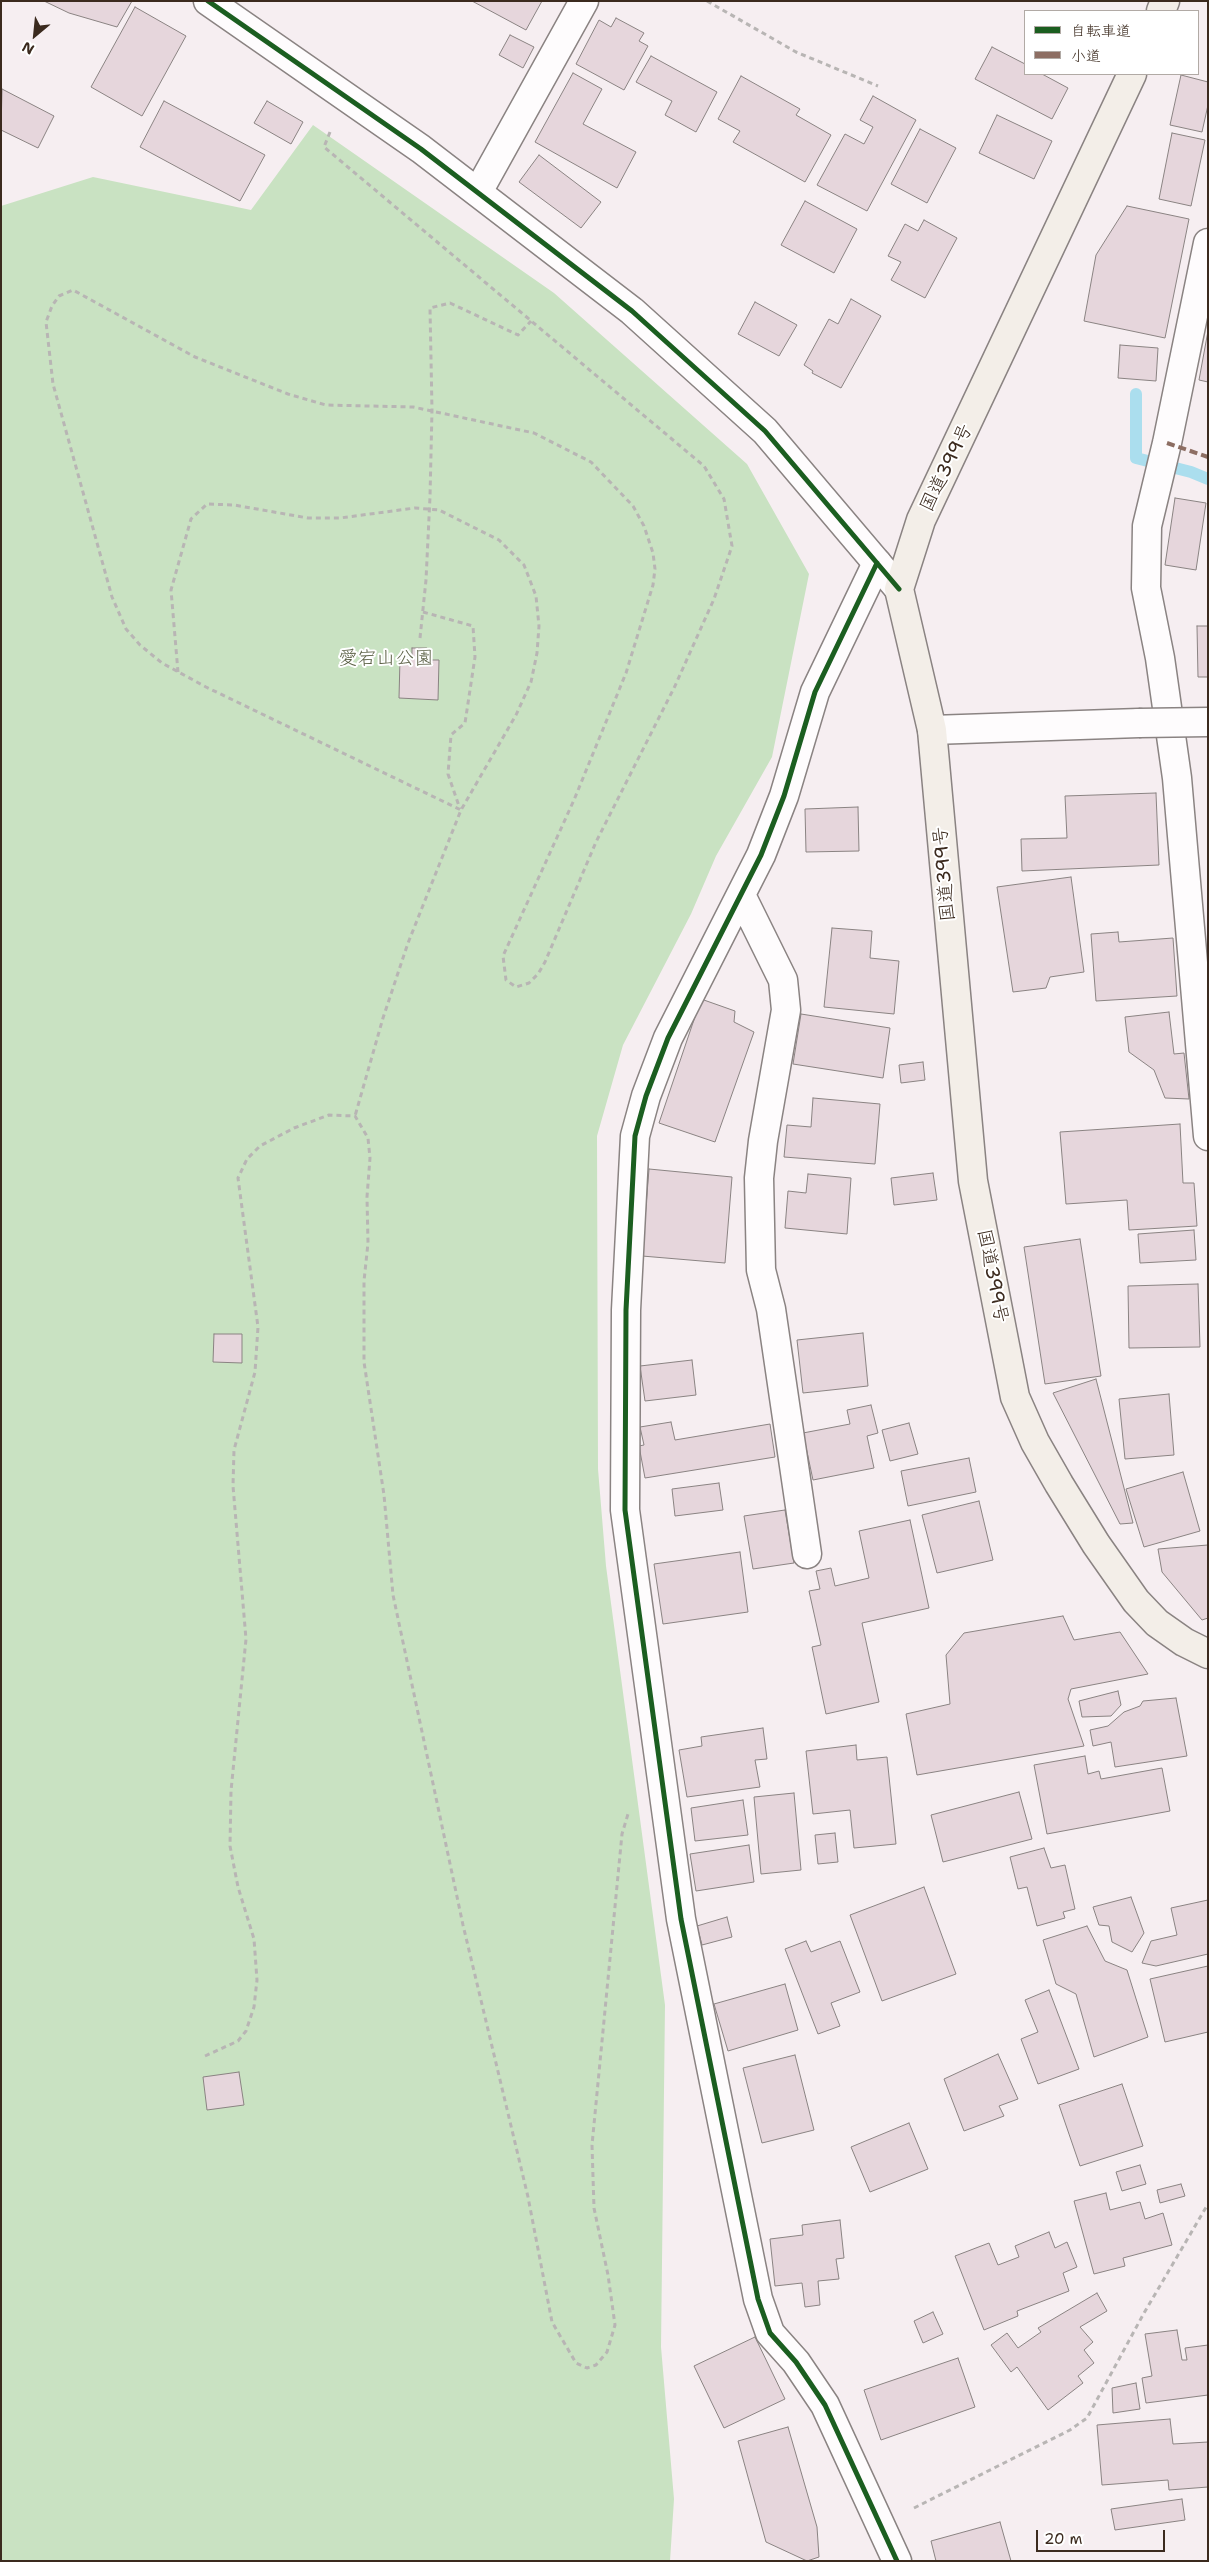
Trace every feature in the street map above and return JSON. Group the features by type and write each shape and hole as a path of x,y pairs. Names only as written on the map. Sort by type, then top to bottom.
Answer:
{"highway":[{"name":"国道399号","path":"1132,75 921,520 899,589 932,730 973,1181 1015,1397 1035,1442 1059,1484 1096,1544 1136,1601 1157,1623 1184,1642 1208,1654"}],"street":[{"path":"208,1 345,96 478,192 632,311 757,424 899,589"},
{"path":"478,192 584,1"},
{"path":"1208,243 1167,443 1147,526 1146,588 1160,658 1177,778 1208,1136"},
{"path":"877,563 815,692 784,796 761,855 668,1038 646,1096 635,1136 626,1310 626,1510 681,1919 758,2299 770,2333 796,2362 825,2405 898,2561"},
{"path":"932,730 1208,722"},
{"path":"741,895 783,980 786,1010 763,1141 759,1178 761,1270 771,1309 807,1554"}],"path":[{"path":"707,1 796,52 878,86"},
{"path":"345,96 324,146 704,466 724,499 732,546 714,599 675,686 596,842 545,962 529,984 516,987 506,980 503,956 574,800 626,673 653,585 655,569 652,553 644,526 633,506 591,462 534,433 432,410 413,407 326,405 288,394 196,356 73,290 59,296 52,306 46,322 53,384 112,597 126,630 162,663 178,672 461,810"},
{"path":"420,638 429,509 432,410 430,308 450,303 518,334 531,321"},
{"path":"178,672 171,590 191,519 207,504 234,505 308,518 340,518 415,508 439,510 499,540 524,566 536,596 539,626 537,653 531,682 503,738 461,810 408,943 383,1018 356,1116 368,1138 370,1158 367,1197 368,1244 364,1281 364,1362 384,1495 393,1595 463,1925 528,2197 552,2322 576,2364 587,2368 596,2365 608,2352 615,2325 594,2208 592,2145 622,1834 630,1807"},
{"path":"423,612 473,626 474,657 465,722 452,735 448,774 461,810"},
{"path":"205,2056 238,2041 246,2031 254,2007 258,1980 254,1939 238,1887 230,1846 231,1791 246,1639 233,1486 234,1450 255,1372 258,1327 238,1178 247,1159 260,1146 294,1128 329,1114 356,1116"},
{"path":"881,2525 1070,2430 1087,2418 1144,2313 1208,2204"}],"green space":[{"name":"愛宕山公園","path":"313,125 554,293 747,464 809,574 772,757 716,856 691,914 623,1045 597,1136 598,1469 606,1566 665,2005 661,2347 674,2499 670,2561 1,2561 1,206 93,177 251,210"}],"building":[{"path":"44,1 132,1 117,27 69,13"},
{"path":"472,1 542,1 526,30"},
{"path":"135,7 186,36 142,116 91,87"},
{"path":"616,18 644,33 639,41 648,46 624,90 576,64 599,20 611,27"},
{"path":"510,35 534,47 523,68 499,55"},
{"path":"992,47 1024,63 1024,75 1044,75 1068,88 1052,119 975,79"},
{"path":"651,56 717,92 696,132 665,115 672,101 636,82"},
{"path":"573,73 602,89 583,124 636,152 617,188 535,142"},
{"path":"1181,75 1208,82 1208,105 1202,132 1170,125"},
{"path":"741,76 800,109 796,115 831,135 805,182 733,142 740,131 718,119"},
{"path":"2,89 54,116 38,148 1,130"},
{"path":"873,96 916,120 867,211 817,185 845,134 864,144 873,127 860,120"},
{"path":"164,101 265,155 240,201 140,147"},
{"path":"267,101 303,122 291,144 254,123"},
{"path":"997,115 1052,141 1034,179 979,153"},
{"path":"920,129 956,148 927,203 891,184"},
{"path":"1172,133 1205,140 1191,206 1159,199"},
{"path":"539,155 601,202 581,228 519,182"},
{"path":"805,201 857,229 834,273 781,245"},
{"path":"1127,206 1189,219 1165,338 1084,321 1096,255"},
{"path":"924,220 957,238 925,298 891,280 901,262 888,256 905,224 918,231"},
{"path":"851,299 881,316 841,388 812,373 813,371 804,365 829,319 838,324"},
{"path":"755,302 797,325 779,356 738,334"},
{"path":"1208,331 1208,382 1199,380"},
{"path":"1120,345 1158,348 1156,381 1118,378"},
{"path":"1175,498 1206,503 1196,570 1165,565"},
{"path":"1197,626 1208,626 1208,677 1198,677"},
{"path":"412,648 427,648 428,660 439,660 438,700 399,698 400,659 412,659"},
{"path":"1156,793 1159,865 1022,871 1021,839 1067,838 1065,796"},
{"path":"858,807 859,851 806,852 805,809"},
{"path":"1071,877 1084,972 1050,977 1046,988 1013,992 997,887"},
{"path":"832,928 872,931 870,958 899,961 894,1014 824,1007"},
{"path":"1118,932 1119,942 1173,938 1177,996 1096,1001 1091,934"},
{"path":"701,999 735,1011 734,1022 754,1032 715,1142 659,1123"},
{"path":"1169,1012 1174,1054 1184,1053 1189,1099 1165,1098 1154,1070 1129,1052 1125,1017"},
{"path":"801,1014 890,1028 883,1078 793,1064"},
{"path":"923,1062 925,1080 901,1083 899,1065"},
{"path":"813,1098 880,1104 875,1164 784,1157 787,1125 811,1127"},
{"path":"1180,1124 1183,1183 1194,1183 1197,1226 1129,1230 1127,1200 1066,1204 1060,1132"},
{"path":"649,1169 732,1177 725,1263 642,1256"},
{"path":"933,1173 937,1200 894,1205 891,1178"},
{"path":"808,1174 851,1178 847,1234 785,1228 788,1191 806,1193"},
{"path":"1194,1230 1196,1260 1140,1263 1138,1234"},
{"path":"1080,1239 1101,1376 1045,1384 1024,1247"},
{"path":"1198,1284 1200,1347 1129,1348 1128,1286"},
{"path":"863,1333 868,1386 803,1393 797,1340"},
{"path":"214,1334 242,1334 242,1363 213,1362"},
{"path":"692,1360 696,1395 645,1401 640,1366"},
{"path":"1096,1379 1133,1523 1120,1524 1053,1393"},
{"path":"1169,1394 1174,1455 1125,1459 1119,1399"},
{"path":"871,1405 878,1433 867,1436 874,1468 813,1480 803,1433 850,1424 847,1410"},
{"path":"671,1422 675,1440 770,1424 775,1457 645,1478 639,1446 644,1445 640,1427"},
{"path":"909,1423 918,1454 890,1461 882,1430"},
{"path":"969,1458 976,1492 908,1506 901,1471"},
{"path":"1183,1472 1200,1531 1144,1547 1126,1489"},
{"path":"719,1483 723,1510 675,1516 672,1489"},
{"path":"979,1501 993,1560 937,1573 922,1515"},
{"path":"785,1510 794,1563 753,1569 744,1516"},
{"path":"910,1520 929,1608 862,1623 879,1702 826,1714 812,1647 821,1645 809,1591 820,1589 816,1571 831,1568 835,1586 869,1578 859,1531"},
{"path":"1208,1545 1208,1618 1202,1620 1162,1572 1158,1549"},
{"path":"740,1552 748,1612 663,1624 654,1564"},
{"path":"1063,1616 1074,1640 1120,1632 1148,1674 1071,1689 1068,1699 1084,1746 917,1775 906,1714 950,1704 946,1655 964,1633"},
{"path":"1118,1691 1121,1705 1111,1716 1082,1717 1079,1701"},
{"path":"1176,1698 1187,1756 1115,1767 1111,1742 1093,1746 1090,1730 1108,1726 1124,1712 1140,1706 1143,1701"},
{"path":"763,1728 767,1759 755,1760 760,1787 687,1797 679,1750 702,1746 701,1737"},
{"path":"856,1745 857,1760 887,1757 896,1844 854,1848 850,1810 813,1814 806,1751"},
{"path":"1085,1756 1088,1774 1099,1771 1101,1779 1162,1768 1170,1811 1047,1834 1034,1765"},
{"path":"1019,1792 1032,1839 943,1862 931,1815"},
{"path":"794,1793 801,1870 761,1874 754,1797"},
{"path":"743,1800 748,1835 695,1841 691,1808"},
{"path":"835,1833 838,1862 818,1864 815,1835"},
{"path":"749,1845 754,1882 696,1891 690,1854"},
{"path":"1044,1848 1051,1868 1065,1865 1075,1909 1063,1912 1065,1918 1037,1926 1027,1887 1018,1889 1010,1857"},
{"path":"924,1887 956,1974 882,2001 850,1915"},
{"path":"1131,1897 1144,1933 1132,1952 1112,1942 1109,1926 1099,1925 1093,1907"},
{"path":"1208,1900 1208,1954 1156,1966 1142,1963 1151,1941 1177,1935 1171,1908"},
{"path":"727,1917 732,1937 702,1945 697,1926"},
{"path":"1087,1926 1105,1961 1127,1970 1148,2037 1094,2057 1076,1994 1056,1984 1043,1940"},
{"path":"806,1941 811,1952 840,1941 860,1992 831,2003 840,2026 818,2034 785,1949"},
{"path":"1208,1966 1208,2032 1165,2042 1150,1979"},
{"path":"785,1984 798,2030 728,2051 714,2004"},
{"path":"1049,1990 1079,2069 1038,2084 1021,2039 1038,2032 1025,2000"},
{"path":"998,2054 1018,2099 999,2106 1004,2116 964,2131 944,2079"},
{"path":"795,2055 814,2130 762,2143 743,2068"},
{"path":"239,2072 244,2105 207,2110 203,2077"},
{"path":"1122,2084 1143,2146 1080,2166 1059,2105"},
{"path":"909,2123 928,2169 870,2192 851,2147"},
{"path":"1140,2165 1146,2184 1122,2191 1116,2172"},
{"path":"1181,2184 1185,2196 1160,2203 1157,2190"},
{"path":"1106,2193 1110,2210 1140,2202 1145,2219 1163,2213 1172,2245 1123,2258 1125,2266 1094,2274 1074,2201"},
{"path":"840,2220 844,2258 836,2259 839,2279 818,2281 820,2305 805,2307 802,2283 775,2286 770,2239 803,2235 802,2225"},
{"path":"1049,2232 1055,2248 1067,2242 1077,2267 1063,2273 1069,2291 1017,2311 1018,2316 984,2330 955,2256 989,2243 998,2265 1019,2257 1015,2246"},
{"path":"1097,2293 1107,2311 1080,2327 1093,2342 1084,2350 1094,2363 1078,2376 1083,2383 1048,2410 1017,2367 1011,2372 991,2345 1007,2333 1018,2348 1041,2332 1038,2328"},
{"path":"933,2312 943,2334 923,2343 914,2321"},
{"path":"1177,2330 1182,2360 1187,2360 1185,2348 1208,2345 1208,2395 1146,2403 1142,2378 1152,2376 1145,2334"},
{"path":"755,2337 785,2399 724,2428 694,2366"},
{"path":"958,2358 975,2407 881,2440 864,2390"},
{"path":"1136,2383 1140,2409 1113,2413 1112,2388"},
{"path":"1170,2419 1173,2444 1208,2442 1208,2487 1169,2490 1168,2480 1102,2485 1097,2425"},
{"path":"788,2427 817,2527 819,2557 807,2561 766,2542 738,2441"},
{"path":"1182,2499 1185,2520 1115,2530 1111,2509"},
{"path":"1000,2522 1011,2561 936,2561 931,2541"}],"waterway":[{"path":"1136,394 1136,458 1191,472 1208,479"}],"marked path":[{"path":"1167,443 1208,457"}],"cycle path":[{"path":"208,1 421,149 632,311 765,431 899,589"},
{"path":"877,563 815,692 784,796 761,855 668,1038 646,1096 635,1136 626,1310 625,1510 681,1919 758,2299 770,2333 796,2362 825,2405 897,2561"}]}
